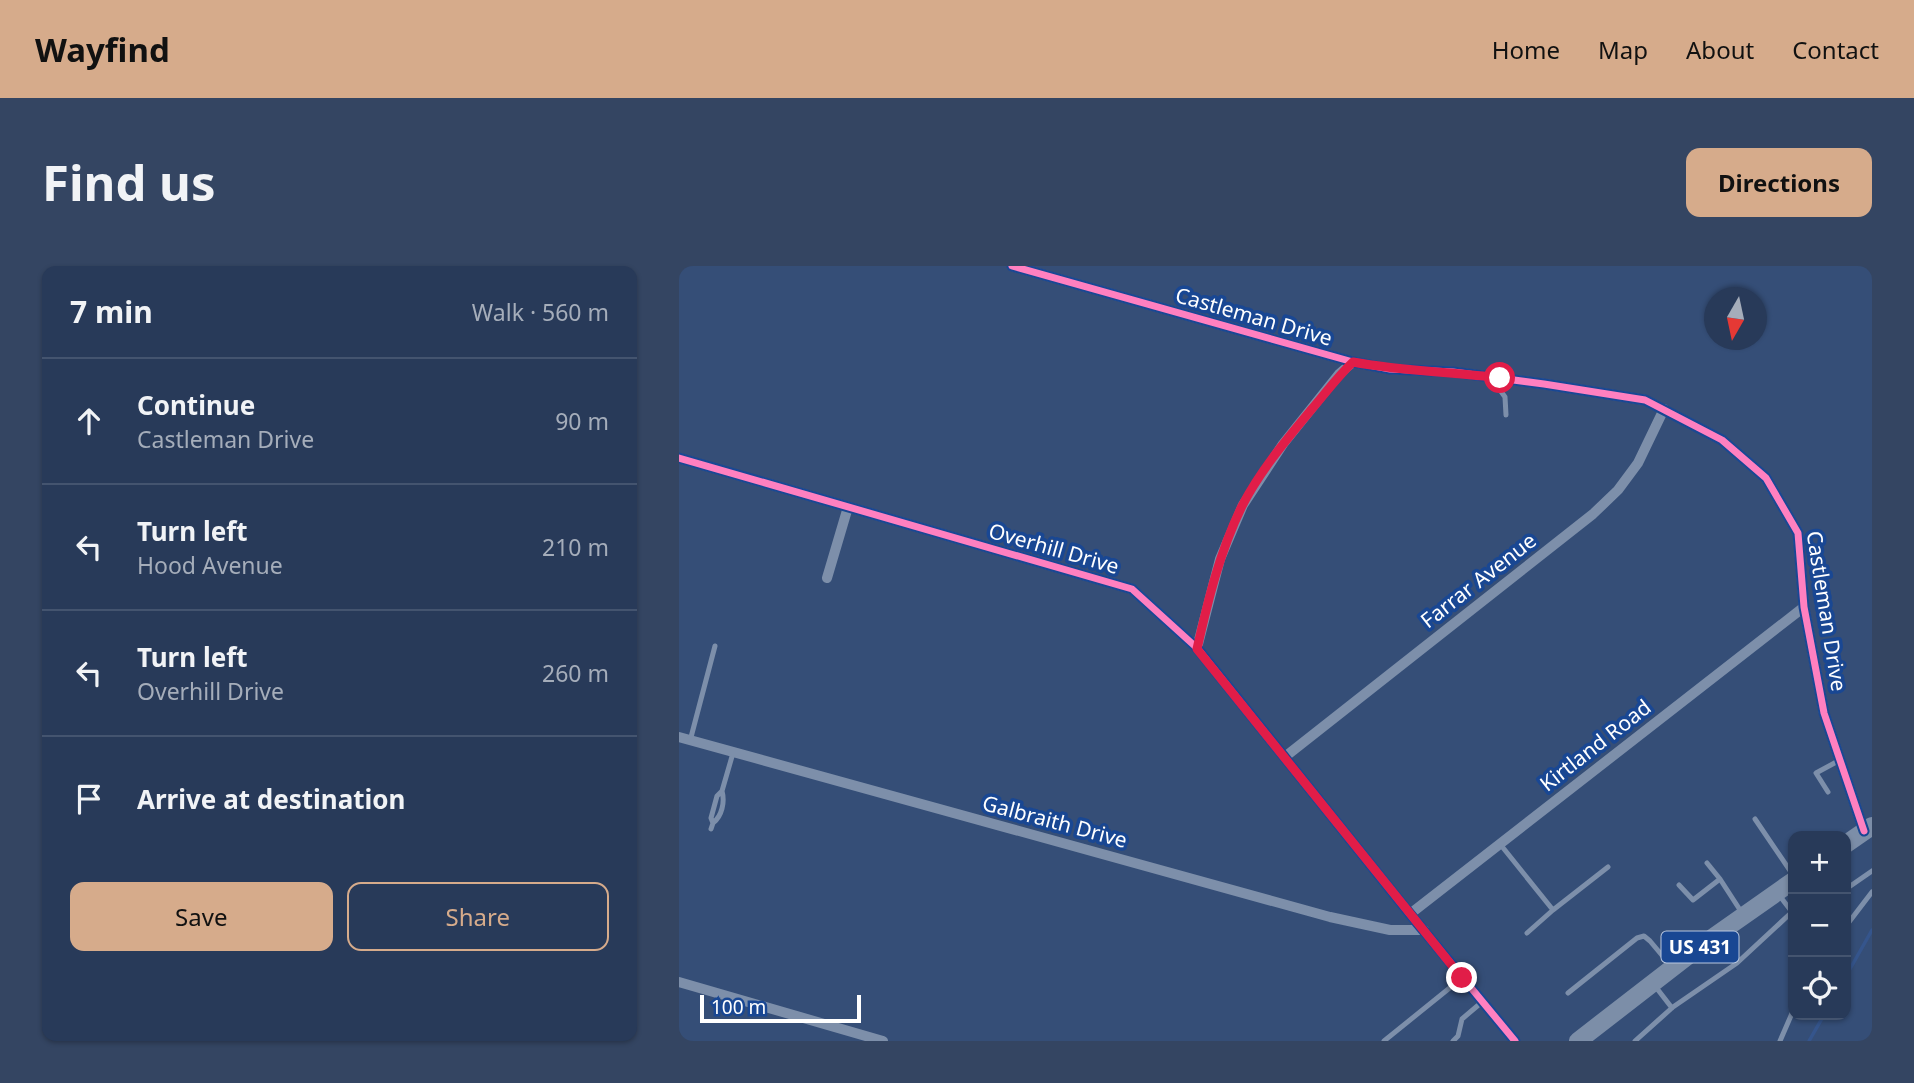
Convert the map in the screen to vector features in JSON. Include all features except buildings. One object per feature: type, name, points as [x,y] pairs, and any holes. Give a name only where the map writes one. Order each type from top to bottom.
[{"type":"main road","points":[[1851,841],[1868,829]]},
{"type":"main road","name":"US 431","points":[[1578,1041],[1788,884]]},
{"type":"street","name":"Castleman Drive","points":[[1012,266],[1353,362],[1390,369],[1453,372],[1500,378],[1644,400],[1722,440],[1766,478],[1798,533],[1804,607],[1824,713],[1868,829]]},
{"type":"street","points":[[1197,649],[1220,559],[1243,505],[1283,444],[1339,374],[1353,362]]},
{"type":"street","name":"Farrar Avenue","points":[[1286,756],[1593,514],[1618,490],[1638,463],[1664,409]]},
{"type":"street","name":"Overhill Drive","points":[[679,458],[1132,589],[1197,649],[1515,1041]]},
{"type":"street","points":[[827,578],[848,507]]},
{"type":"street","name":"Kirtland Road","points":[[1410,914],[1804,607]]},
{"type":"street","name":"Galbraith Drive","points":[[684,739],[1330,917],[1390,930],[1424,930]]},
{"type":"street","points":[[679,982],[883,1041]]},
{"type":"lane","points":[[1500,378],[1506,415]]},
{"type":"lane","points":[[684,739],[715,646]]},
{"type":"lane","points":[[712,826],[719,818],[724,798],[722,791],[733,752]]},
{"type":"lane","points":[[1828,792],[1816,773],[1840,760]]},
{"type":"lane","points":[[1755,819],[1788,868]]},
{"type":"lane","points":[[1500,844],[1553,910]]},
{"type":"lane","points":[[1707,863],[1744,916]]},
{"type":"lane","points":[[1527,933],[1608,867]]},
{"type":"lane","points":[[1851,886],[1872,871]]},
{"type":"lane","points":[[1679,885],[1693,900],[1720,879]]},
{"type":"lane","points":[[1777,892],[1788,906]]},
{"type":"lane","points":[[1851,919],[1872,892]]},
{"type":"lane","points":[[1635,1041],[1672,1008],[1737,962],[1788,916]]},
{"type":"lane","points":[[1568,993],[1637,938],[1644,936],[1673,968]]},
{"type":"lane","points":[[1384,1041],[1462,978]]},
{"type":"lane","points":[[1653,983],[1672,1008]]},
{"type":"lane","points":[[1453,1041],[1458,1036],[1462,1019],[1482,1002]]},
{"type":"lane","points":[[1780,1041],[1789,1020]]},
{"type":"waterway","points":[[1851,967],[1872,930]]},
{"type":"waterway","points":[[1809,1041],[1821,1020]]},
{"type":"cycle path","points":[[1012,266],[1353,362],[1390,369],[1453,372],[1645,400],[1722,440],[1766,478],[1798,533],[1804,607],[1824,713],[1864,831]]},
{"type":"cycle path","points":[[679,458],[1132,589],[1197,648],[1515,1041]]},
{"type":"route","points":[[1462,978],[1286,756],[1197,649],[1220,559],[1243,505],[1283,444],[1339,374],[1353,362],[1390,369],[1453,372],[1500,378]]}]
